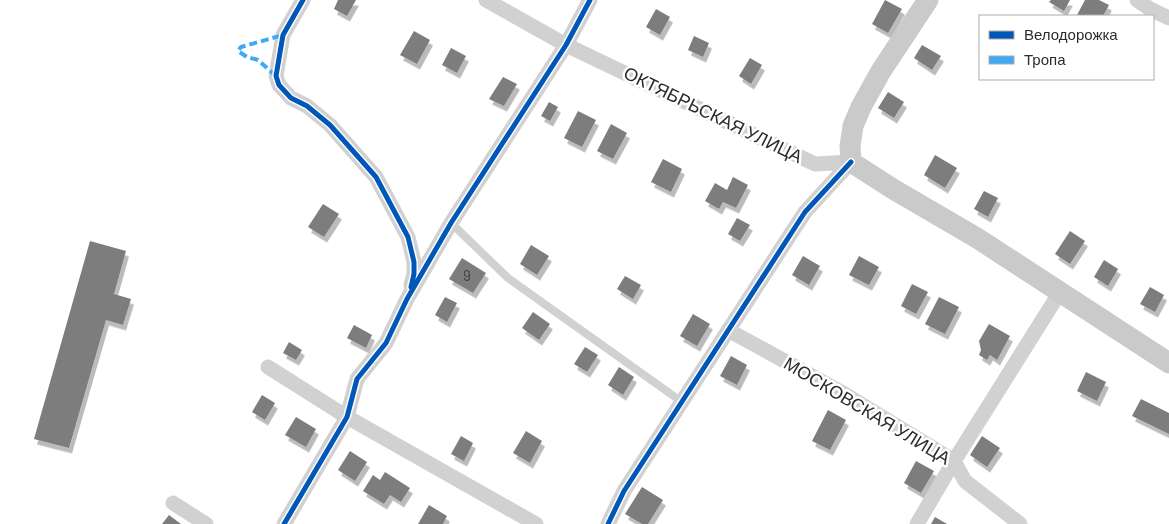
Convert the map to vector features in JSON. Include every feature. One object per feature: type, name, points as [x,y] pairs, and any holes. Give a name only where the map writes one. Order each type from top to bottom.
[{"type":"main road","points":[[928,0],[881,71],[862,107],[853,126],[850,146],[851,162],[977,238],[1169,362]]},
{"type":"street","points":[[303,0],[283,35],[276,76],[279,85],[291,98],[307,106],[330,125],[376,177],[408,237],[414,268],[408,299]]},
{"type":"street","name":"ОКТЯБРЬСКАЯ УЛИЦА","points":[[486,0],[566,44],[815,164],[851,162]]},
{"type":"street","points":[[284,524],[347,417],[357,379],[386,343],[408,299],[451,223],[566,44],[590,0]]},
{"type":"street","points":[[1137,0],[1150,10],[1169,18]]},
{"type":"street","points":[[608,524],[624,491],[805,212],[851,162]]},
{"type":"street","points":[[917,524],[954,461],[1060,292]]},
{"type":"street","name":"МОСКОВСКАЯ УЛИЦА","points":[[728,330],[841,392],[954,461],[965,481],[1020,524]]},
{"type":"street","points":[[268,367],[347,417],[536,524]]},
{"type":"street","points":[[173,503],[206,524]]},
{"type":"lane","points":[[451,223],[508,278],[682,402]]},
{"type":"building","points":[[338,0],[356,0],[347,16],[334,9]]},
{"type":"building","points":[[885,0],[902,9],[888,33],[872,24]]},
{"type":"building","points":[[1051,0],[1070,0],[1064,11],[1049,2]]},
{"type":"building","points":[[1085,0],[1099,0],[1109,5],[1104,15],[1077,15]]},
{"type":"building","points":[[656,9],[670,17],[660,35],[646,27]]},
{"type":"building","points":[[414,31],[430,40],[417,64],[400,55]]},
{"type":"building","points":[[694,36],[709,43],[703,57],[688,50]]},
{"type":"building","points":[[922,45],[941,56],[932,70],[914,58]]},
{"type":"building","points":[[451,48],[466,56],[457,73],[442,65]]},
{"type":"building","points":[[750,58],[762,65],[751,84],[739,76]]},
{"type":"building","points":[[503,77],[517,84],[504,106],[489,99]]},
{"type":"building","points":[[888,92],[904,102],[894,118],[878,108]]},
{"type":"building","points":[[549,102],[558,107],[550,121],[541,116]]},
{"type":"building","points":[[578,111],[596,120],[582,147],[564,138]]},
{"type":"building","points":[[611,124],[627,133],[613,159],[597,151]]},
{"type":"building","points":[[935,155],[957,168],[945,188],[924,175]]},
{"type":"building","points":[[663,159],[682,169],[671,192],[651,182]]},
{"type":"building","points":[[733,177],[748,185],[736,208],[723,202],[719,209],[705,201],[715,183],[727,190]]},
{"type":"building","points":[[984,191],[998,198],[988,217],[974,209]]},
{"type":"building","points":[[323,204],[339,214],[324,237],[308,227]]},
{"type":"building","points":[[737,218],[750,225],[740,241],[728,234]]},
{"type":"building","points":[[1070,231],[1085,241],[1070,264],[1055,254]]},
{"type":"building","points":[[90,241],[126,251],[114,294],[131,299],[123,325],[106,320],[69,448],[34,439]]},
{"type":"building","points":[[531,245],[549,256],[537,275],[520,264]]},
{"type":"building","points":[[803,256],[820,266],[809,285],[792,275]]},
{"type":"building","points":[[859,256],[879,267],[869,285],[849,275]]},
{"type":"building","points":[[462,258],[486,273],[473,293],[449,279]]},
{"type":"building","points":[[1104,260],[1118,269],[1108,286],[1094,277]]},
{"type":"building","points":[[625,276],[641,285],[633,299],[617,289]]},
{"type":"building","points":[[912,284],[928,292],[916,314],[901,306]]},
{"type":"building","points":[[1150,287],[1164,295],[1155,312],[1140,304]]},
{"type":"building","points":[[445,297],[457,303],[447,322],[435,315]]},
{"type":"building","points":[[939,297],[959,307],[945,334],[925,324]]},
{"type":"building","points":[[533,312],[550,324],[539,340],[522,328]]},
{"type":"building","points":[[693,314],[710,324],[697,346],[680,336]]},
{"type":"building","points":[[989,324],[1010,336],[997,360],[990,355],[987,360],[979,355],[981,350],[979,341]]},
{"type":"building","points":[[354,325],[372,335],[366,348],[347,338]]},
{"type":"building","points":[[289,342],[302,350],[296,360],[283,353]]},
{"type":"building","points":[[585,347],[598,355],[587,372],[574,364]]},
{"type":"building","points":[[731,356],[747,365],[737,385],[720,376]]},
{"type":"building","points":[[619,367],[634,377],[623,395],[608,385]]},
{"type":"building","points":[[1086,372],[1106,382],[1097,401],[1077,391]]},
{"type":"building","points":[[262,395],[275,403],[265,420],[252,412]]},
{"type":"building","points":[[1141,399],[1169,413],[1169,434],[1132,416]]},
{"type":"building","points":[[828,410],[846,420],[830,450],[812,441]]},
{"type":"building","points":[[296,417],[316,429],[306,447],[285,435]]},
{"type":"building","points":[[526,431],[542,441],[530,463],[513,453]]},
{"type":"building","points":[[461,436],[473,443],[464,461],[451,454]]},
{"type":"building","points":[[982,436],[1000,448],[987,467],[970,455]]},
{"type":"building","points":[[350,451],[367,462],[355,481],[338,470]]},
{"type":"building","points":[[916,461],[934,471],[921,493],[904,483]]},
{"type":"building","points":[[385,472],[410,488],[401,502],[390,495],[384,504],[363,491],[373,475],[380,480]]},
{"type":"building","points":[[642,487],[663,500],[648,524],[642,524],[625,514]]},
{"type":"building","points":[[429,505],[447,516],[443,524],[418,524]]},
{"type":"building","points":[[169,515],[181,524],[162,524]]},
{"type":"building","points":[[935,517],[947,524],[931,524]]},
{"type":"marked path","points":[[276,76],[258,60],[247,57],[238,51],[241,47],[283,35]]},
{"type":"cycle path","points":[[303,0],[283,35],[276,76],[279,85],[291,98],[307,106],[330,125],[376,177],[408,237],[414,262],[411,287]]},
{"type":"cycle path","points":[[284,524],[347,417],[357,379],[386,343],[407,299],[451,223],[566,45],[590,0]]},
{"type":"cycle path","points":[[608,524],[624,491],[805,212],[851,162]]}]
